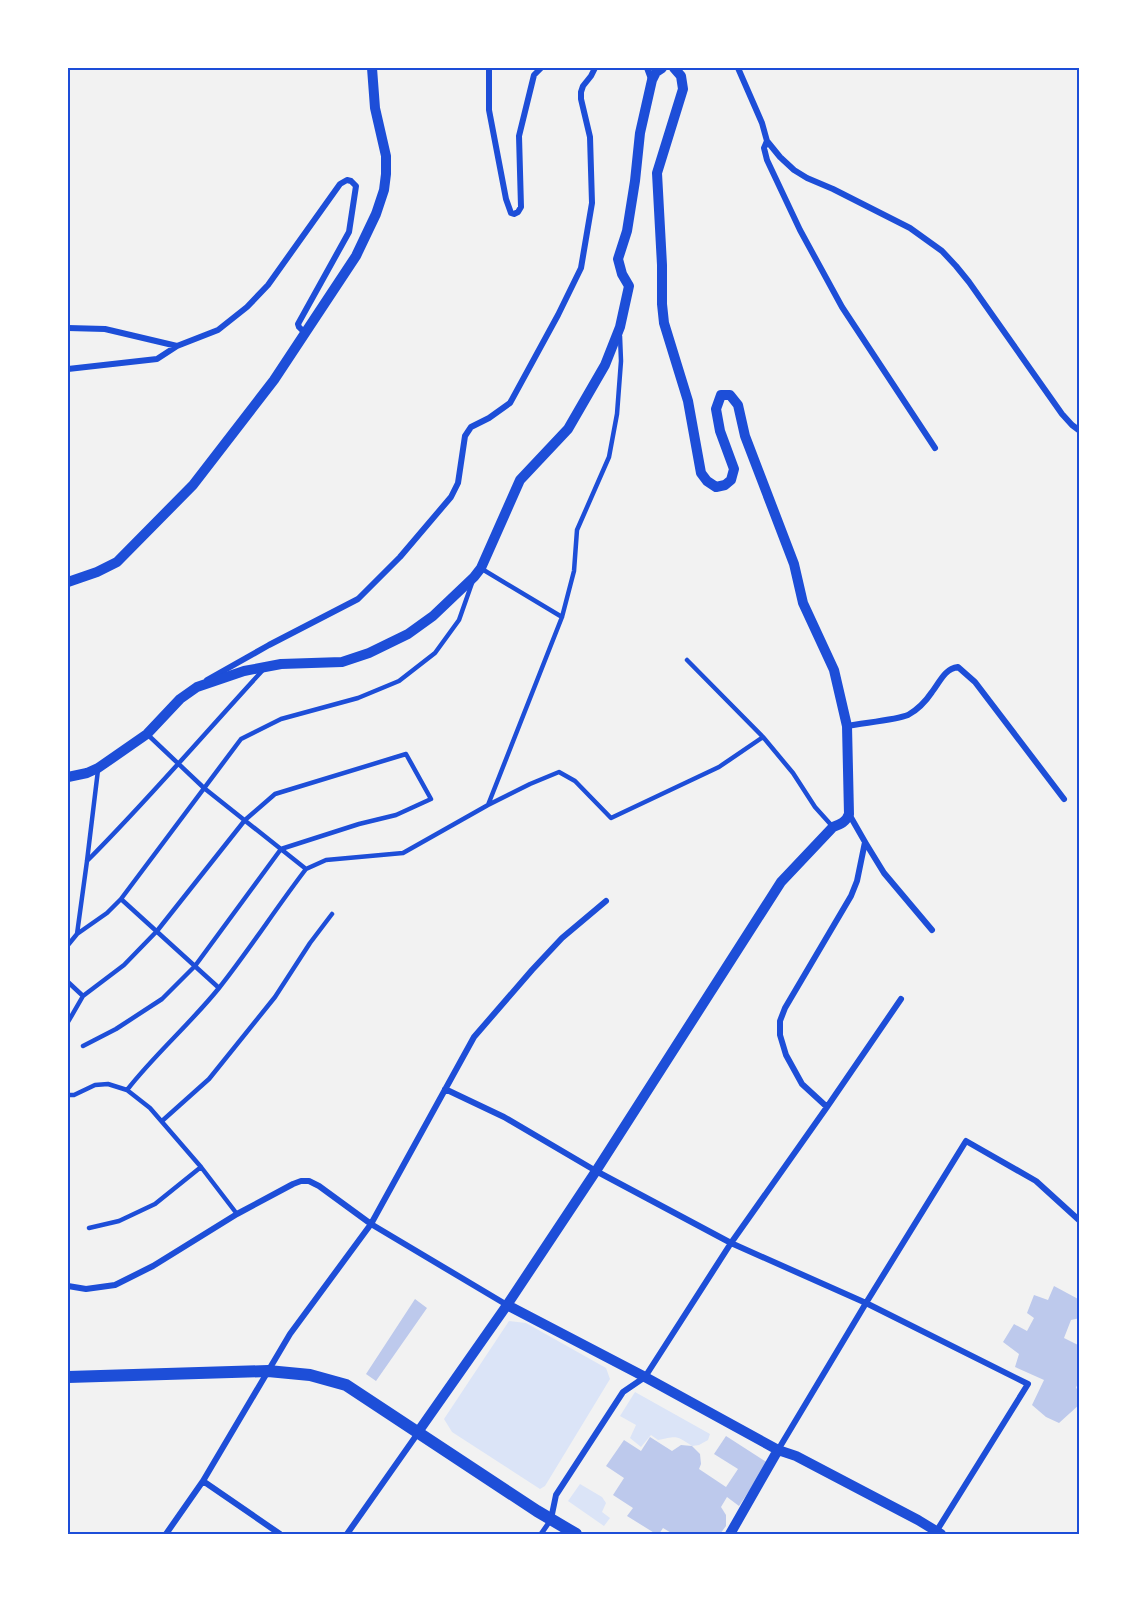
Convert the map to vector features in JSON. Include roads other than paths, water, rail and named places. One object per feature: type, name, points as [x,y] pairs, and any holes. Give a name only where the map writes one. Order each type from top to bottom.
[{"type":"main road","points":[[68,1377],[268,1371],[310,1376],[346,1385],[576,1534]]},
{"type":"street","points":[[68,582],[98,572],[117,562],[193,485],[274,380],[356,256],[376,214],[384,190],[386,174],[386,156],[375,108],[372,68]]},
{"type":"street","points":[[489,68],[489,110],[506,199],[511,213],[514,214],[521,207],[519,136],[534,75],[541,68]]},
{"type":"street","points":[[68,777],[98,768],[147,734],[180,699],[216,674],[358,599],[400,557],[451,497],[458,483],[465,436],[471,427],[510,403],[558,315],[580,268],[592,203],[590,137],[581,92],[595,68]]},
{"type":"street","points":[[647,68],[652,80]]},
{"type":"street","points":[[197,687],[244,671],[281,664],[342,662],[369,653],[408,634],[434,616],[477,573],[520,480],[568,429],[605,365],[620,327],[628,286],[618,259],[627,231],[640,133],[652,80],[656,72],[662,68]]},
{"type":"street","points":[[347,1534],[507,1305],[596,1171],[781,882],[833,827],[848,819],[847,726],[834,670],[803,603],[794,564],[745,436],[738,405],[730,395],[721,395],[716,409],[720,430],[734,470],[731,480],[725,485],[716,487],[701,473],[688,401],[664,323],[657,173],[683,89],[681,76],[675,68]]},
{"type":"street","points":[[738,68],[762,123],[767,160],[800,230],[842,308],[935,448]]},
{"type":"street","points":[[766,141],[794,170],[910,228],[942,251],[969,282],[1062,414],[1080,431]]},
{"type":"street","points":[[68,369],[157,359],[177,346],[218,330],[247,307],[268,285],[340,184],[347,180],[351,181],[356,186],[356,190],[349,232],[298,324],[305,333]]},
{"type":"street","points":[[68,328],[105,329],[177,346]]},
{"type":"street","points":[[847,726],[905,716],[928,698],[944,674],[951,668],[958,667],[975,682],[1064,798]]},
{"type":"street","points":[[849,814],[884,873],[932,930]]},
{"type":"street","points":[[827,1107],[802,1084],[786,1055],[780,1035],[780,1022],[785,1008],[851,896],[857,881],[865,842]]},
{"type":"street","points":[[166,1534],[203,1481],[290,1334],[371,1224],[474,1037],[562,938],[606,901]]},
{"type":"street","points":[[542,1534],[551,1519],[556,1495],[623,1392],[645,1377],[730,1243],[901,999]]},
{"type":"street","points":[[68,1286],[86,1289],[115,1285],[153,1266],[237,1214],[293,1184],[309,1181],[371,1224],[507,1305],[778,1450],[796,1456],[937,1533],[1028,1384],[866,1303],[730,1243],[596,1171],[504,1117],[445,1089]]},
{"type":"street","points":[[730,1534],[866,1303],[966,1140],[1036,1181],[1080,1221]]},
{"type":"street","points":[[203,1481],[280,1534]]},
{"type":"lane","points":[[488,805],[562,617],[574,571],[577,530],[609,457],[618,414],[620,327]]},
{"type":"lane","points":[[68,945],[77,934],[107,914],[121,899],[241,739],[281,719],[358,698],[399,681],[435,653],[459,620],[477,573],[562,617]]},
{"type":"lane","points":[[687,660],[763,737],[793,773],[815,807],[833,827]]},
{"type":"lane","points":[[87,861],[131,817],[265,667]]},
{"type":"lane","points":[[147,734],[204,788],[306,869]]},
{"type":"lane","points":[[127,1090],[219,988],[306,869],[326,860],[403,853],[530,783],[559,772],[575,781],[612,818],[719,767],[763,737]]},
{"type":"lane","points":[[68,1022],[83,996],[124,965],[157,931],[245,820],[275,794],[406,754],[431,799],[396,815],[280,849],[195,966],[162,999],[116,1029],[83,1046]]},
{"type":"lane","points":[[77,934],[98,768]]},
{"type":"lane","points":[[121,899],[219,988]]},
{"type":"lane","points":[[162,1121],[209,1079],[276,997],[310,943],[332,914]]},
{"type":"lane","points":[[68,982],[83,996]]},
{"type":"lane","points":[[68,1095],[74,1095],[95,1085],[108,1084],[127,1090],[162,1121],[237,1214]]},
{"type":"lane","points":[[89,1228],[119,1221],[155,1204],[201,1167]]}]
